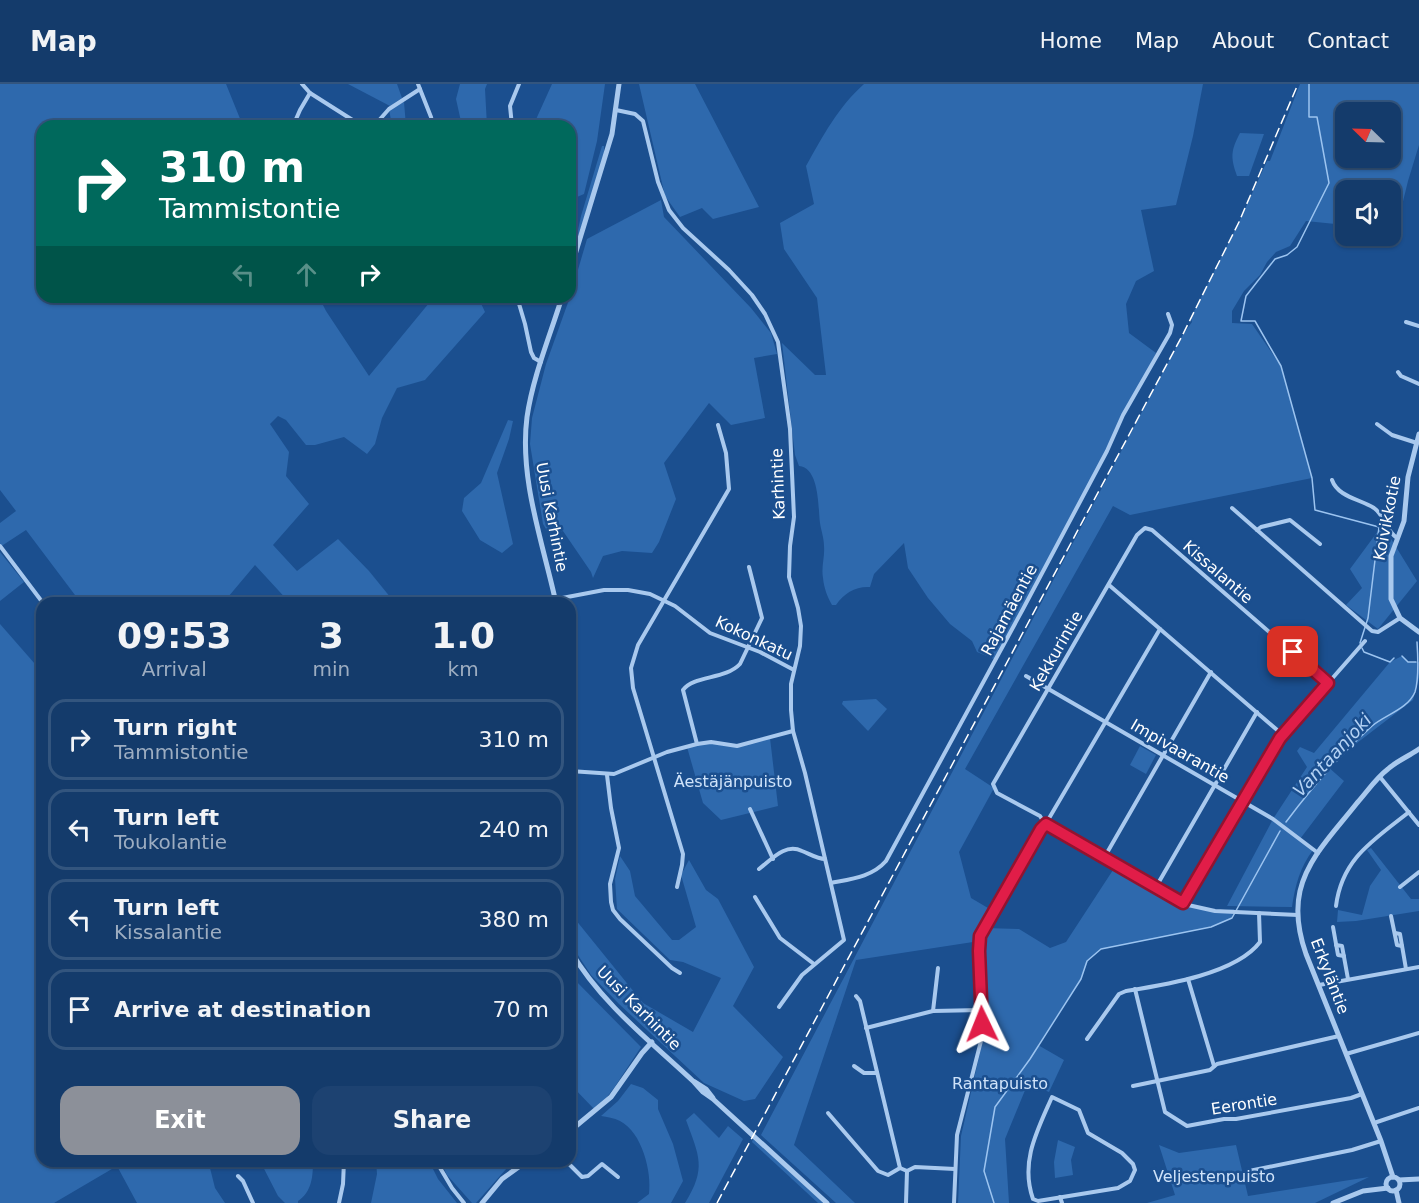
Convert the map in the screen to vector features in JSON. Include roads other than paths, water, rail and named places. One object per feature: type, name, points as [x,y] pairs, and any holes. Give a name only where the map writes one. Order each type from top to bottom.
[{"type":"street","points":[[302,84],[310,93],[353,120]]},
{"type":"street","points":[[511,120],[510,105],[519,84]]},
{"type":"street","points":[[576,251],[609,144],[619,84]]},
{"type":"street","points":[[379,120],[389,109],[419,87],[432,120]]},
{"type":"street","points":[[296,120],[310,93]]},
{"type":"street","name":"Karhintie","points":[[616,110],[635,114],[642,121],[658,182],[669,210],[683,228],[729,270],[752,295],[765,314],[778,342],[790,429],[794,517],[789,577],[801,626],[800,646],[790,697],[793,731],[844,940],[814,964]]},
{"type":"street","points":[[519,303],[531,352],[534,358],[542,363]]},
{"type":"street","name":"Uusi Karhintie","points":[[555,597],[526,463],[527,417],[560,303]]},
{"type":"street","name":"Rajamäentie","points":[[831,883],[867,875],[879,869],[886,861],[1045,568],[1123,416],[1170,333],[1172,325],[1168,314]]},
{"type":"street","points":[[1406,322],[1419,326]]},
{"type":"street","points":[[1398,372],[1401,376],[1419,384]]},
{"type":"street","points":[[1377,424],[1392,435],[1418,443]]},
{"type":"street","points":[[677,887],[683,854],[633,688],[631,668],[634,652],[729,489],[726,453],[718,425]]},
{"type":"street","name":"Koivikkotie","points":[[1400,618],[1391,599],[1391,556],[1404,521],[1408,477],[1419,434]]},
{"type":"street","points":[[1332,480],[1334,486],[1340,491],[1374,508],[1386,520],[1392,535],[1397,537]]},
{"type":"street","points":[[1232,508],[1372,631],[1378,632],[1400,618],[1419,632]]},
{"type":"street","points":[[1257,530],[1261,526],[1290,520],[1320,544]]},
{"type":"street","name":"Kekkurintie","points":[[1046,824],[1040,816],[997,793],[994,788],[995,780],[1137,535],[1145,528]]},
{"type":"street","name":"Kissalantie","points":[[1145,528],[1152,530],[1328,683]]},
{"type":"street","points":[[0,546],[38,597]]},
{"type":"street","points":[[697,744],[683,690],[690,684],[734,670],[749,647],[762,618],[749,567]]},
{"type":"street","points":[[1109,584],[1283,735]]},
{"type":"street","name":"Kokonkatu","points":[[573,597],[604,590],[628,590],[650,594],[675,606],[710,633],[749,647],[794,670]]},
{"type":"street","points":[[954,1203],[957,1135],[982,1044],[980,936],[1160,628]]},
{"type":"street","points":[[1183,903],[1283,735],[1365,641]]},
{"type":"street","points":[[1104,858],[1211,672]]},
{"type":"street","name":"Impivaarantie","points":[[1026,676],[1273,819],[1318,853]]},
{"type":"street","points":[[1156,887],[1257,712]]},
{"type":"street","points":[[576,772],[608,775],[625,771],[697,744],[711,742],[737,746],[793,731]]},
{"type":"street","name":"Erkyläntie","points":[[1399,1203],[1397,1183],[1301,939],[1298,915],[1299,897],[1304,878],[1318,853],[1380,777],[1396,763],[1419,749]]},
{"type":"street","points":[[608,775],[610,808],[619,848],[610,884],[613,910],[663,960],[680,973]]},
{"type":"street","points":[[1380,777],[1419,825]]},
{"type":"street","points":[[750,809],[773,859]]},
{"type":"street","points":[[1336,906],[1341,881],[1354,859],[1370,842],[1409,812]]},
{"type":"street","points":[[1046,824],[1183,903],[1203,909],[1298,915]]},
{"type":"street","points":[[759,869],[782,851],[790,848],[825,859]]},
{"type":"street","points":[[1400,887],[1419,872]]},
{"type":"street","points":[[1413,876],[1419,878]]},
{"type":"street","points":[[755,897],[780,938],[814,964],[802,975],[779,1007]]},
{"type":"street","points":[[1087,1039],[1119,994],[1188,979],[1227,967],[1257,946],[1261,935],[1259,913]]},
{"type":"street","points":[[1391,916],[1397,945],[1402,946],[1406,969]]},
{"type":"street","points":[[1333,927],[1338,955],[1344,956],[1348,980]]},
{"type":"street","name":"Uusi Karhintie","points":[[576,959],[606,999],[827,1203]]},
{"type":"street","points":[[1319,985],[1419,967]]},
{"type":"street","points":[[933,1011],[938,968]]},
{"type":"street","points":[[1188,979],[1214,1066]]},
{"type":"street","name":"Eerontie","points":[[1135,989],[1165,1112],[1187,1126],[1351,1098],[1362,1094]]},
{"type":"street","points":[[856,996],[860,1001],[900,1168]]},
{"type":"street","points":[[866,1028],[933,1011],[981,1010]]},
{"type":"street","points":[[1346,1054],[1419,1033]]},
{"type":"street","points":[[1132,1086],[1210,1070],[1217,1064],[1339,1036]]},
{"type":"street","points":[[576,1124],[614,1093],[652,1042]]},
{"type":"street","points":[[854,1066],[864,1073],[877,1073]]},
{"type":"street","points":[[1052,1097],[1078,1110],[1088,1133],[1122,1153],[1136,1170],[1130,1181],[1118,1188],[1060,1197],[1038,1201],[1033,1199],[1030,1185],[1032,1141],[1052,1097]]},
{"type":"street","points":[[1374,1123],[1419,1107]]},
{"type":"street","points":[[828,1113],[878,1172],[888,1175],[900,1168]]},
{"type":"street","points":[[1249,1171],[1353,1150],[1381,1141]]},
{"type":"street","points":[[572,1167],[582,1177],[588,1176],[602,1164],[618,1177]]},
{"type":"street","points":[[339,1203],[344,1167]]},
{"type":"street","points":[[440,1167],[464,1203]]},
{"type":"street","points":[[482,1203],[502,1179],[519,1167]]},
{"type":"street","points":[[900,1168],[907,1171],[915,1167],[955,1169]]},
{"type":"street","points":[[906,1203],[907,1171]]},
{"type":"street","points":[[238,1176],[243,1181],[253,1203]]},
{"type":"street","points":[[1333,1203],[1375,1188],[1419,1179]]},
{"type":"street","points":[[1387,1185],[1391,1190],[1397,1183]]},
{"type":"street","points":[[1060,1197],[1062,1203]]},
{"type":"waterway","points":[[1309,84],[1309,117],[1317,117],[1329,183],[1297,247],[1287,255],[1275,259],[1246,296],[1241,321],[1255,321],[1281,366],[1312,478],[1315,510],[1379,527],[1368,618],[1360,643]]},
{"type":"waterway","name":"Vantaanjoki","points":[[1286,822],[1327,772],[1372,726],[1412,698],[1417,681],[1417,642]]},
{"type":"waterway","points":[[1362,648],[1364,652],[1390,662],[1394,658]]},
{"type":"waterway","points":[[1402,656],[1408,662],[1416,662]]},
{"type":"waterway","name":"Vantaanjoki","points":[[994,1203],[984,1171],[995,1107],[1030,1059],[1081,979],[1087,961],[1101,949],[1211,927],[1232,918],[1280,831]]},
{"type":"railway","points":[[717,1203],[1182,336],[1239,222],[1298,84]]},
{"type":"park label","name":"Äestäjänpuisto","points":[[733,781]]},
{"type":"park label","name":"Rantapuisto","points":[[1000,1083]]},
{"type":"park label","name":"Veljestenpuisto","points":[[1214,1176]]}]
